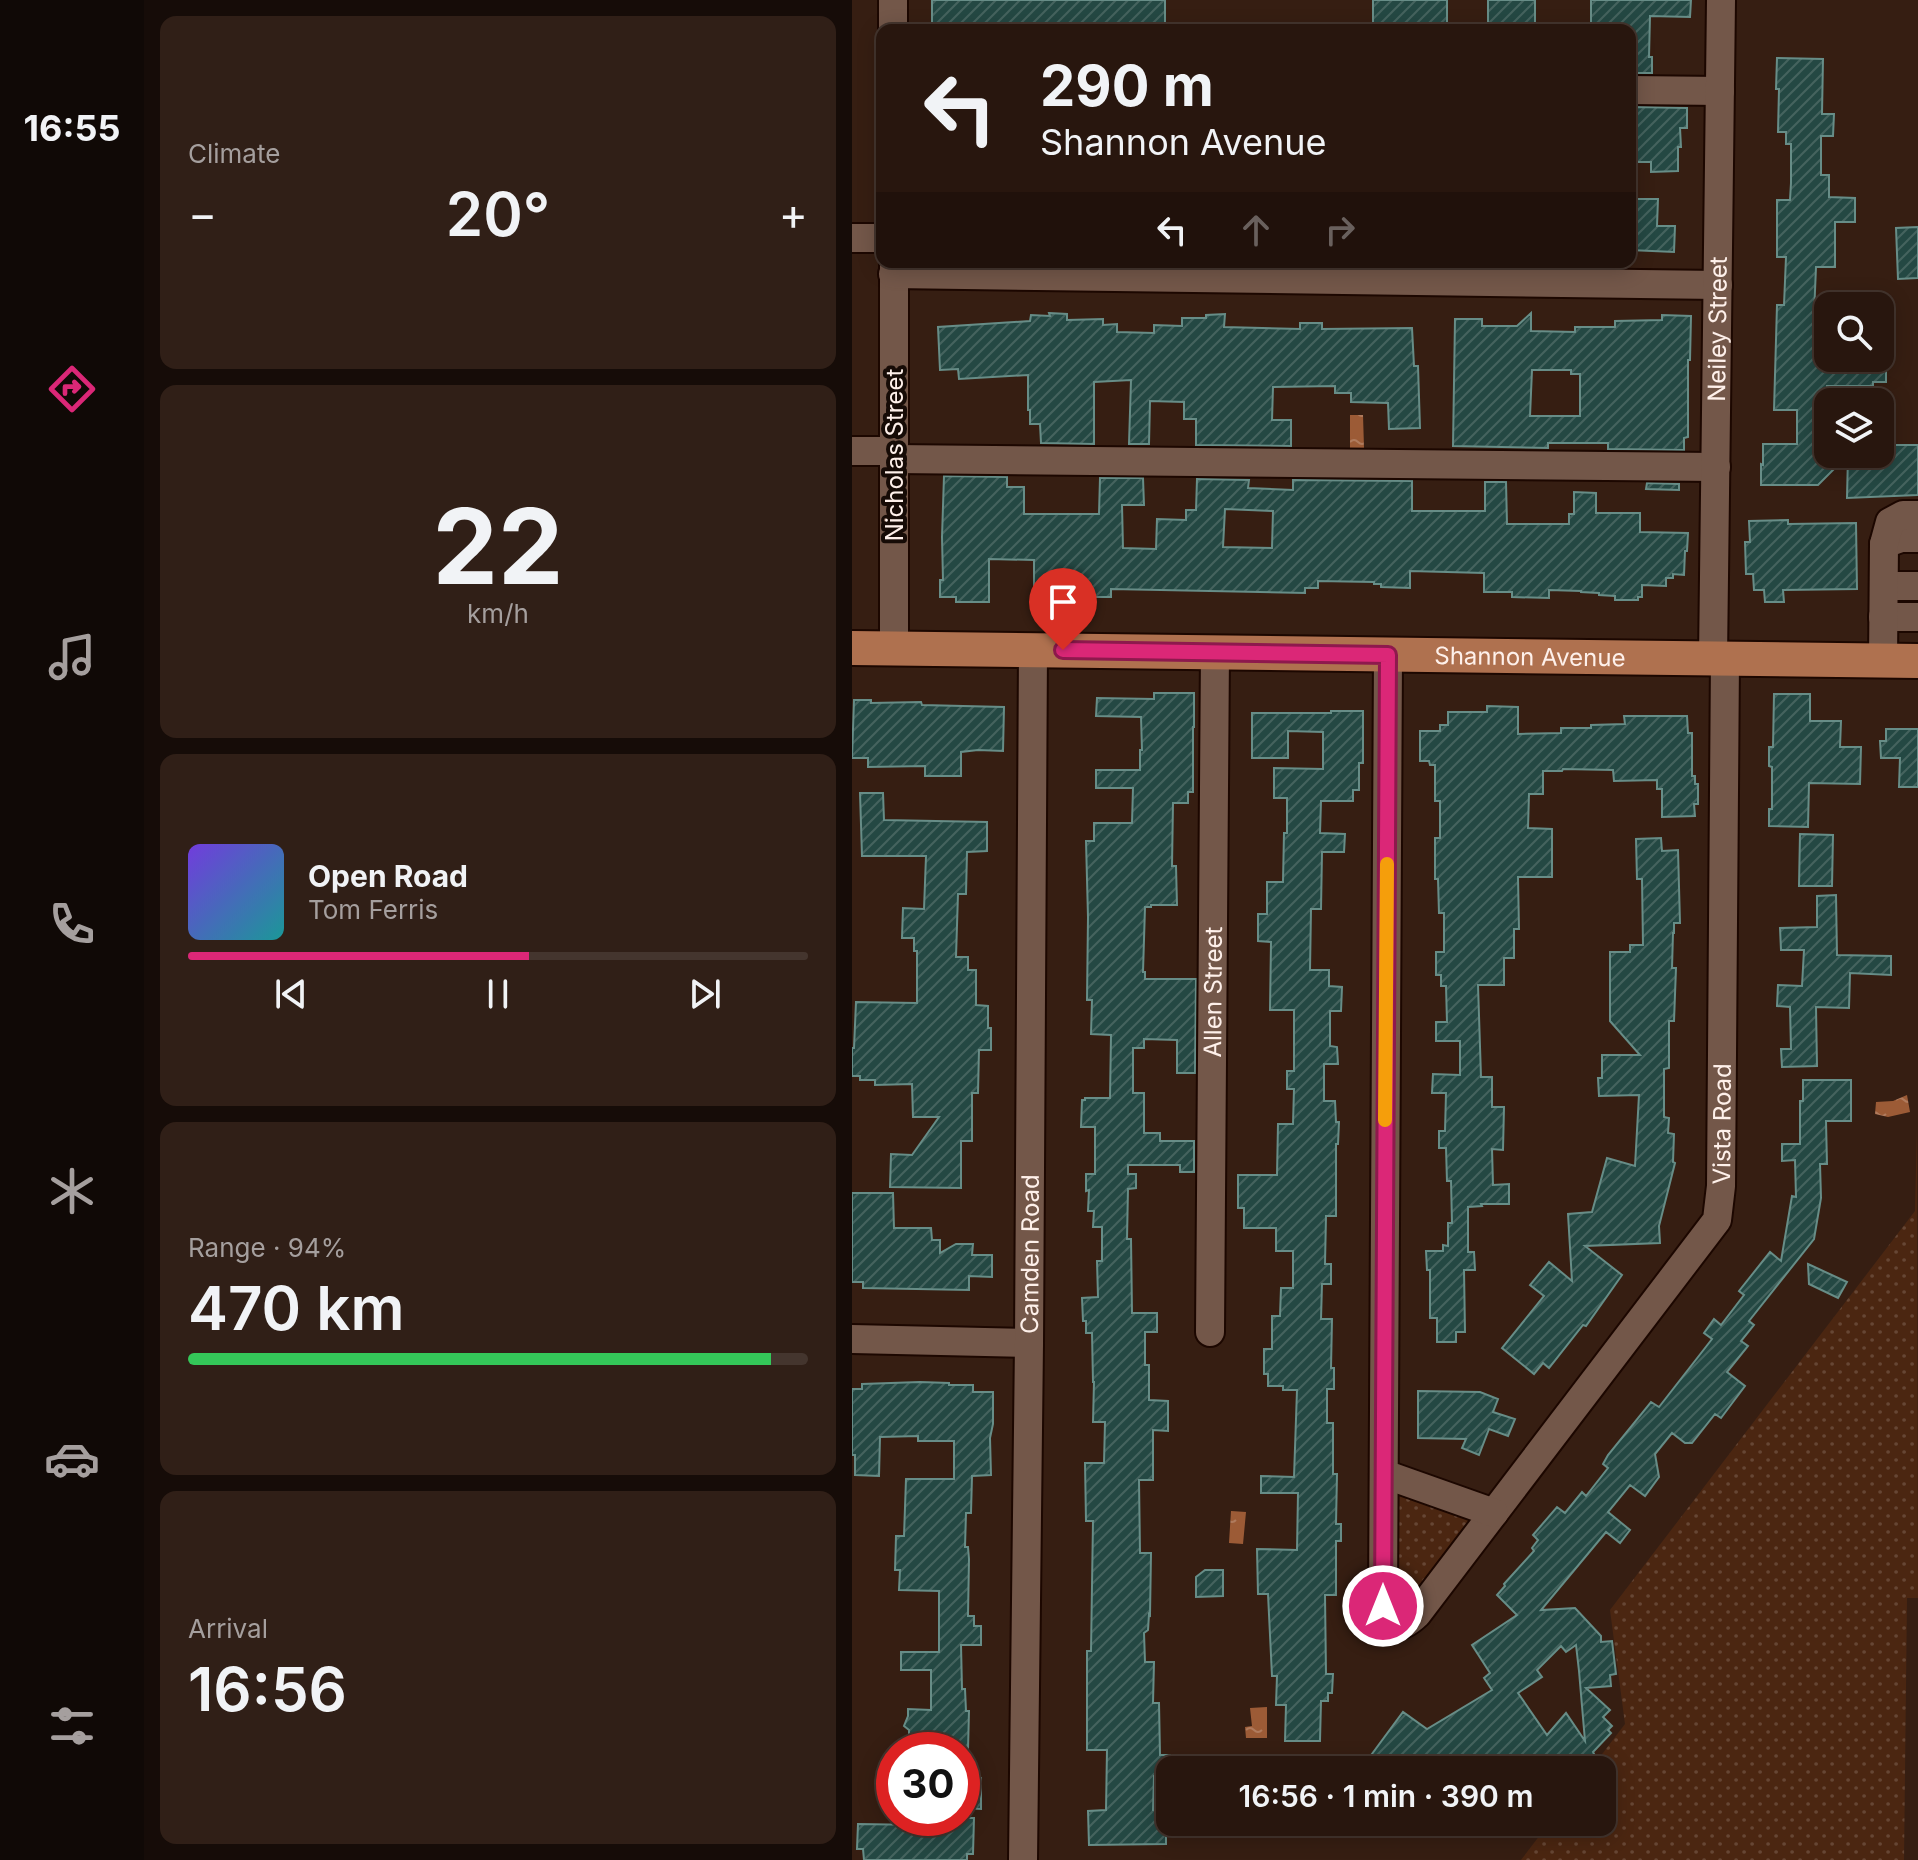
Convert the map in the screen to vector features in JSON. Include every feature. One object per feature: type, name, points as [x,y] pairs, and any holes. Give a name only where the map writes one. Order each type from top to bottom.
[{"type":"main road","name":"Shannon Avenue","points":[[852,648],[1918,661]]},
{"type":"street","points":[[893,0],[893,24]]},
{"type":"street","name":"Neiley Street","points":[[1719,659],[1716,467],[1721,0]]},
{"type":"street","points":[[1636,90],[1720,91]]},
{"type":"street","points":[[852,238],[876,238]]},
{"type":"street","points":[[894,268],[1718,285]]},
{"type":"street","name":"Nicholas Street","points":[[894,268],[894,648]]},
{"type":"street","points":[[852,451],[894,455],[1716,467]]},
{"type":"street","points":[[1883,661],[1884,544],[1890,522],[1903,515],[1918,515]]},
{"type":"street","points":[[1884,544],[1901,538],[1918,538]]},
{"type":"street","points":[[1884,601],[1918,586]]},
{"type":"street","points":[[1884,601],[1918,602]]},
{"type":"street","points":[[1884,601],[1918,617]]},
{"type":"street","name":"Camden Road","points":[[1023,1860],[1033,649]]},
{"type":"street","name":"Allen Street","points":[[1210,1332],[1215,651]]},
{"type":"street","points":[[1388,655],[1384,1474],[1494,1513]]},
{"type":"street","name":"Vista Road","points":[[1384,1474],[1383,1606],[1388,1622],[1394,1626],[1406,1623],[1417,1614],[1717,1220],[1721,1186],[1719,659]]},
{"type":"street","points":[[852,1339],[1029,1343]]},
{"type":"shaded area","points":[[1917,1129],[1918,1598],[1907,1598],[1904,1860],[1521,1860],[1539,1836],[1616,1836],[1616,1756],[1601,1756],[1625,1724],[1610,1610],[1915,1211]]},
{"type":"shaded area","points":[[1408,1494],[1415,1501],[1456,1515],[1461,1512],[1471,1517],[1413,1598],[1408,1599],[1396,1593],[1397,1495]]},
{"type":"water","points":[[1350,415],[1363,415],[1364,448],[1350,448]]},
{"type":"water","points":[[1907,1095],[1910,1112],[1888,1117],[1875,1114],[1876,1102],[1893,1101]]},
{"type":"water","points":[[1231,1511],[1246,1512],[1243,1544],[1229,1543]]},
{"type":"water","points":[[1267,1707],[1267,1738],[1246,1738],[1245,1727],[1252,1726],[1250,1708]]},
{"type":"building","points":[[932,0],[1165,0],[1165,24],[932,24]]},
{"type":"building","points":[[1373,0],[1447,0],[1447,23],[1373,23]]},
{"type":"building","points":[[1488,0],[1535,0],[1535,24],[1488,24]]},
{"type":"building","points":[[1591,0],[1691,0],[1690,17],[1650,16],[1649,57],[1652,57],[1652,73],[1636,73],[1636,24],[1591,24]]},
{"type":"building","points":[[1777,58],[1823,59],[1822,114],[1834,114],[1833,136],[1821,136],[1821,175],[1829,175],[1829,197],[1855,198],[1855,222],[1835,222],[1835,267],[1816,267],[1814,372],[1886,372],[1886,382],[1873,382],[1873,386],[1814,388],[1814,468],[1835,468],[1818,485],[1761,485],[1763,444],[1797,444],[1797,410],[1774,410],[1777,305],[1784,305],[1786,257],[1777,257],[1777,200],[1790,200],[1791,183],[1791,144],[1786,144],[1786,132],[1778,132],[1779,89],[1776,89]]},
{"type":"building","points":[[1637,107],[1687,108],[1687,128],[1680,128],[1678,171],[1651,172],[1651,162],[1636,162]]},
{"type":"building","points":[[1636,199],[1658,199],[1657,226],[1675,226],[1674,252],[1636,250]]},
{"type":"building","points":[[1918,227],[1918,278],[1898,279],[1896,228]]},
{"type":"building","points":[[1049,313],[1067,314],[1067,320],[1103,319],[1103,325],[1117,324],[1117,332],[1154,333],[1154,325],[1182,326],[1182,318],[1225,314],[1224,327],[1300,329],[1300,323],[1322,323],[1322,329],[1412,328],[1414,366],[1418,366],[1420,428],[1389,429],[1388,403],[1351,402],[1351,393],[1335,393],[1335,386],[1273,387],[1272,420],[1291,420],[1291,446],[1196,445],[1196,419],[1184,419],[1184,402],[1150,401],[1149,444],[1129,444],[1131,380],[1094,382],[1094,444],[1041,443],[1040,424],[1030,424],[1028,375],[959,379],[958,369],[940,370],[938,327],[1030,321],[1031,315],[1050,316]]},
{"type":"building","points":[[1531,313],[1531,331],[1575,332],[1575,327],[1615,327],[1615,321],[1662,320],[1662,315],[1691,316],[1688,437],[1684,438],[1684,450],[1608,449],[1608,443],[1548,443],[1548,448],[1453,446],[1455,319],[1482,319],[1482,326],[1517,326]],"holes":[[[1532,370],[1571,370],[1571,374],[1580,374],[1580,416],[1530,416]]]},
{"type":"building","points":[[1894,445],[1918,445],[1918,495],[1847,498],[1848,468],[1894,468]]},
{"type":"building","points":[[944,476],[1007,477],[1007,487],[1024,487],[1024,514],[1099,514],[1100,478],[1143,478],[1144,505],[1122,505],[1123,548],[1156,549],[1157,519],[1186,520],[1186,510],[1196,510],[1197,479],[1249,480],[1248,488],[1293,490],[1293,480],[1412,481],[1412,511],[1485,511],[1485,482],[1506,482],[1507,524],[1569,524],[1569,514],[1574,514],[1574,492],[1596,493],[1596,513],[1640,513],[1640,532],[1688,533],[1684,575],[1673,574],[1673,578],[1666,578],[1666,586],[1642,585],[1642,597],[1638,600],[1615,600],[1615,596],[1599,593],[1549,590],[1549,598],[1512,597],[1512,592],[1484,592],[1484,573],[1410,571],[1410,588],[1381,587],[1381,584],[1374,582],[1318,581],[1318,588],[1305,588],[1305,593],[1111,589],[1111,597],[1082,597],[1082,591],[1034,591],[1034,560],[989,559],[989,602],[956,602],[956,597],[940,597],[940,580],[943,580]],"holes":[[[1225,509],[1273,511],[1272,548],[1223,547]]]},
{"type":"building","points":[[1647,483],[1679,484],[1679,490],[1646,489]]},
{"type":"building","points":[[1788,520],[1788,524],[1856,523],[1857,589],[1783,590],[1784,602],[1765,602],[1764,590],[1754,590],[1753,574],[1746,574],[1745,542],[1750,542],[1749,521]]},
{"type":"building","points":[[1154,693],[1194,693],[1193,792],[1188,792],[1188,803],[1173,803],[1172,866],[1176,866],[1177,905],[1145,907],[1143,972],[1145,979],[1196,979],[1195,1073],[1177,1073],[1177,1040],[1144,1039],[1144,1048],[1133,1048],[1133,1093],[1144,1093],[1144,1133],[1160,1133],[1160,1141],[1194,1141],[1194,1172],[1180,1172],[1180,1165],[1128,1165],[1128,1174],[1136,1174],[1136,1188],[1128,1189],[1127,1239],[1131,1239],[1132,1313],[1157,1313],[1157,1332],[1145,1332],[1149,1400],[1168,1401],[1168,1431],[1153,1430],[1153,1480],[1139,1480],[1140,1553],[1151,1553],[1150,1615],[1148,1630],[1144,1633],[1145,1662],[1154,1662],[1153,1703],[1159,1703],[1160,1755],[1170,1755],[1156,1756],[1154,1776],[1156,1836],[1166,1836],[1166,1844],[1089,1845],[1088,1811],[1106,1810],[1107,1750],[1087,1750],[1087,1651],[1091,1651],[1093,1521],[1086,1521],[1085,1463],[1104,1463],[1105,1422],[1093,1422],[1092,1333],[1086,1333],[1082,1298],[1098,1297],[1097,1261],[1102,1261],[1102,1227],[1093,1227],[1094,1211],[1088,1211],[1089,1190],[1086,1191],[1086,1174],[1095,1174],[1095,1127],[1081,1127],[1082,1100],[1110,1098],[1111,1035],[1091,1034],[1092,1000],[1087,1000],[1086,841],[1094,841],[1094,823],[1132,823],[1133,788],[1096,788],[1096,770],[1140,770],[1142,750],[1141,717],[1096,716],[1097,698],[1154,699]]},
{"type":"building","points":[[1774,694],[1810,694],[1810,721],[1841,721],[1840,747],[1861,747],[1860,784],[1809,783],[1808,827],[1769,826],[1772,767],[1769,766],[1769,747],[1773,747]]},
{"type":"building","points":[[854,700],[1004,707],[1003,751],[961,752],[961,776],[925,776],[925,766],[868,767],[868,758],[852,758]]},
{"type":"building","points":[[1487,706],[1518,707],[1518,734],[1561,733],[1561,728],[1625,724],[1624,716],[1687,716],[1688,733],[1692,733],[1692,776],[1698,784],[1698,804],[1694,804],[1695,816],[1662,817],[1662,789],[1657,789],[1657,780],[1614,781],[1613,770],[1543,771],[1543,794],[1529,794],[1528,828],[1552,829],[1552,877],[1518,877],[1519,929],[1514,929],[1514,958],[1504,958],[1504,985],[1478,985],[1481,1077],[1492,1077],[1492,1107],[1504,1107],[1503,1150],[1492,1149],[1493,1185],[1509,1184],[1509,1204],[1468,1207],[1468,1252],[1474,1252],[1475,1270],[1464,1270],[1465,1332],[1456,1332],[1456,1342],[1437,1342],[1437,1318],[1430,1318],[1430,1270],[1427,1270],[1426,1251],[1443,1251],[1443,1245],[1448,1246],[1448,1223],[1452,1223],[1446,1148],[1439,1148],[1439,1131],[1445,1131],[1446,1093],[1432,1093],[1433,1074],[1460,1075],[1460,1041],[1436,1041],[1436,1022],[1447,1022],[1446,986],[1441,986],[1441,975],[1436,975],[1436,952],[1444,952],[1444,913],[1439,913],[1438,879],[1435,879],[1435,838],[1440,838],[1440,801],[1435,801],[1435,765],[1420,761],[1420,731],[1440,731],[1440,725],[1448,725],[1448,712],[1487,712]]},
{"type":"building","points":[[1363,711],[1363,763],[1359,763],[1359,790],[1353,790],[1353,801],[1321,801],[1320,833],[1345,834],[1344,852],[1322,852],[1321,909],[1311,909],[1310,970],[1329,970],[1329,986],[1342,987],[1341,1011],[1330,1011],[1330,1046],[1337,1047],[1338,1064],[1324,1064],[1324,1101],[1335,1101],[1336,1122],[1339,1122],[1336,1216],[1326,1216],[1325,1264],[1331,1264],[1331,1284],[1322,1284],[1321,1319],[1332,1319],[1334,1389],[1327,1389],[1327,1423],[1333,1423],[1333,1474],[1337,1474],[1336,1524],[1341,1524],[1341,1541],[1336,1541],[1336,1595],[1325,1595],[1326,1674],[1333,1674],[1332,1693],[1328,1693],[1328,1701],[1321,1701],[1320,1741],[1285,1741],[1286,1705],[1276,1705],[1277,1676],[1272,1676],[1268,1594],[1258,1594],[1257,1549],[1297,1550],[1298,1493],[1261,1493],[1261,1476],[1294,1477],[1297,1390],[1268,1386],[1268,1374],[1264,1374],[1264,1349],[1272,1349],[1272,1316],[1280,1316],[1281,1288],[1293,1288],[1293,1251],[1276,1251],[1276,1228],[1244,1228],[1244,1208],[1238,1208],[1238,1175],[1277,1175],[1278,1124],[1293,1124],[1294,1089],[1287,1089],[1287,1071],[1294,1071],[1294,1010],[1270,1010],[1271,942],[1258,941],[1258,914],[1267,914],[1267,882],[1283,882],[1287,798],[1274,798],[1274,768],[1323,769],[1323,732],[1288,731],[1288,758],[1252,758],[1252,713]]},
{"type":"building","points":[[1886,729],[1918,729],[1918,787],[1899,787],[1900,758],[1881,758],[1880,741],[1886,741]]},
{"type":"building","points":[[860,793],[883,793],[884,820],[987,822],[987,851],[967,852],[966,894],[958,894],[956,957],[968,957],[968,970],[976,970],[976,1005],[988,1006],[988,1028],[991,1028],[991,1050],[979,1050],[978,1093],[972,1093],[972,1141],[961,1141],[961,1188],[890,1187],[891,1154],[912,1155],[939,1117],[913,1117],[912,1084],[875,1085],[875,1080],[860,1080],[860,1076],[852,1076],[856,1002],[917,1003],[917,951],[914,951],[914,938],[902,938],[903,908],[924,909],[926,856],[862,856]]},
{"type":"building","points":[[1800,834],[1833,835],[1832,886],[1799,886]]},
{"type":"building","points":[[1661,838],[1662,851],[1678,850],[1680,923],[1674,923],[1674,1021],[1669,1021],[1669,1068],[1664,1069],[1664,1117],[1669,1118],[1668,1133],[1674,1134],[1675,1163],[1659,1226],[1660,1243],[1585,1246],[1622,1275],[1586,1326],[1583,1325],[1549,1368],[1543,1363],[1534,1374],[1502,1348],[1544,1296],[1530,1285],[1549,1262],[1572,1281],[1568,1214],[1592,1212],[1607,1158],[1635,1166],[1639,1095],[1599,1096],[1598,1078],[1602,1078],[1602,1055],[1640,1055],[1610,1021],[1610,952],[1630,952],[1630,945],[1643,945],[1642,879],[1637,879],[1636,839]]},
{"type":"building","points":[[1836,895],[1837,955],[1891,956],[1891,975],[1850,973],[1849,1008],[1816,1007],[1817,1066],[1782,1067],[1781,1049],[1791,1049],[1790,1007],[1777,1006],[1778,985],[1802,986],[1804,950],[1781,950],[1780,928],[1817,927],[1817,896]]},
{"type":"building","points":[[1803,1080],[1851,1080],[1851,1121],[1826,1121],[1827,1164],[1820,1164],[1821,1198],[1814,1239],[1749,1321],[1754,1325],[1741,1341],[1748,1346],[1727,1372],[1745,1386],[1721,1418],[1715,1414],[1692,1443],[1685,1443],[1672,1433],[1655,1454],[1659,1477],[1645,1496],[1630,1485],[1608,1512],[1630,1530],[1620,1543],[1606,1532],[1541,1610],[1575,1608],[1601,1636],[1601,1642],[1612,1641],[1616,1674],[1610,1675],[1611,1686],[1586,1688],[1610,1710],[1603,1717],[1612,1726],[1608,1730],[1611,1733],[1591,1756],[1370,1756],[1403,1712],[1427,1729],[1492,1690],[1484,1678],[1490,1673],[1472,1645],[1517,1615],[1497,1595],[1534,1551],[1532,1548],[1538,1540],[1533,1535],[1557,1507],[1565,1513],[1582,1492],[1586,1496],[1608,1468],[1603,1464],[1608,1455],[1651,1402],[1659,1407],[1712,1339],[1704,1333],[1714,1319],[1721,1325],[1744,1295],[1739,1291],[1770,1252],[1781,1261],[1792,1196],[1796,1197],[1795,1160],[1782,1161],[1782,1144],[1800,1144],[1800,1101],[1803,1101]],"holes":[[[1576,1645],[1585,1741],[1566,1713],[1547,1735],[1518,1693],[1542,1677],[1537,1670],[1561,1646],[1566,1652]]]},
{"type":"building","points":[[852,1193],[893,1193],[894,1228],[931,1228],[932,1240],[940,1240],[940,1253],[956,1244],[973,1244],[972,1255],[992,1255],[992,1277],[969,1276],[969,1290],[863,1288],[863,1282],[852,1282]]},
{"type":"building","points":[[1808,1264],[1847,1282],[1838,1298],[1809,1284]]},
{"type":"building","points":[[949,1383],[973,1385],[973,1392],[993,1392],[991,1475],[972,1476],[971,1513],[966,1513],[968,1616],[974,1616],[974,1626],[981,1626],[981,1645],[961,1645],[962,1689],[965,1689],[966,1711],[969,1711],[968,1732],[909,1732],[904,1726],[908,1709],[931,1710],[931,1670],[901,1670],[901,1652],[939,1652],[939,1591],[899,1590],[900,1570],[895,1570],[896,1536],[904,1536],[906,1479],[954,1479],[954,1441],[918,1441],[918,1436],[880,1437],[879,1476],[855,1475],[852,1389],[862,1389],[862,1384]]},
{"type":"building","points":[[1418,1391],[1480,1392],[1498,1399],[1493,1412],[1515,1419],[1508,1436],[1489,1429],[1479,1455],[1462,1448],[1466,1439],[1418,1438]]},
{"type":"building","points":[[1205,1570],[1223,1570],[1223,1596],[1196,1597],[1196,1577]]},
{"type":"building","points":[[858,1824],[876,1824],[876,1836],[974,1836],[973,1854],[967,1854],[967,1860],[864,1860],[863,1849],[857,1849]]},
{"type":"slow traffic","points":[[1385,1120],[1387,864]]},
{"type":"route","points":[[1063,650],[1388,655],[1383,1606]]}]
